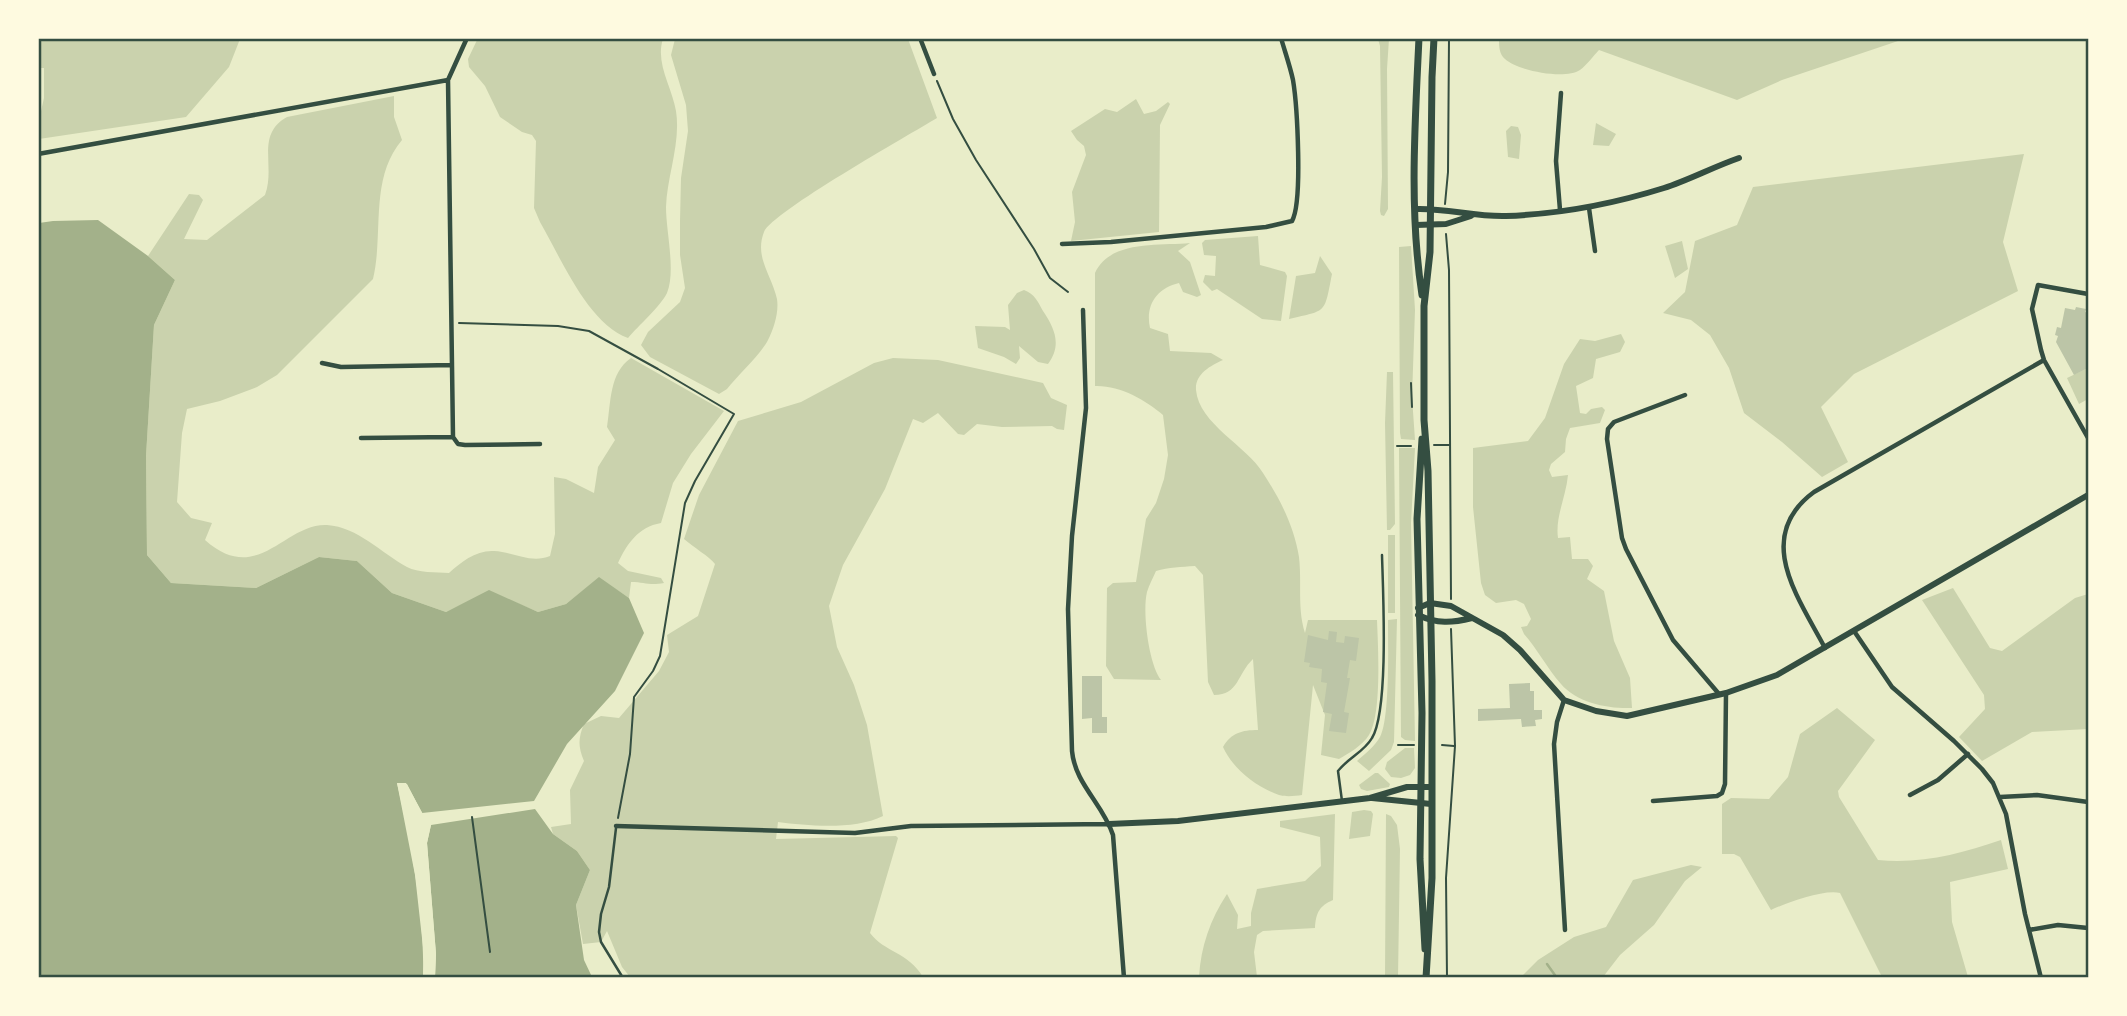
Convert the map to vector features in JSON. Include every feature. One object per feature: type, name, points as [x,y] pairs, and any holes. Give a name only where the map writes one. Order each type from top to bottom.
[{"type":"main road","points":[[1419,38],[1416,225],[1418,267],[1424,306]]},
{"type":"main road","points":[[1426,978],[1432,878],[1424,306],[1430,252],[1434,38]]},
{"type":"main road","points":[[1424,420],[1417,495],[1422,713],[1422,904],[1427,963]]},
{"type":"street","points":[[467,38],[448,80],[453,437],[458,444],[465,445],[541,444]]},
{"type":"street","points":[[920,38],[934,74]]},
{"type":"street","points":[[1062,244],[1266,227],[1292,221],[1297,200],[1296,105],[1291,70],[1281,38]]},
{"type":"street","points":[[38,154],[448,80]]},
{"type":"street","points":[[1560,210],[1556,161],[1561,93]]},
{"type":"street","points":[[1416,209],[1446,209],[1471,216],[1526,215],[1590,208],[1665,188],[1739,158]]},
{"type":"street","points":[[1590,208],[1595,251]]},
{"type":"street","points":[[1416,225],[1446,224],[1471,216]]},
{"type":"street","points":[[2088,293],[2038,285],[2032,309],[2044,360],[2088,438]]},
{"type":"street","points":[[1083,310],[1086,408],[1072,536],[1068,609],[1072,751],[1082,785],[1109,824],[1113,835],[1124,978]]},
{"type":"street","points":[[1825,649],[1789,577],[1784,561],[1783,536],[1795,511],[1814,492],[2044,360]]},
{"type":"street","points":[[322,363],[341,367],[452,365]]},
{"type":"street","points":[[1653,801],[1717,796],[1723,793],[1726,784],[1723,694],[1672,639],[1626,549],[1607,439],[1608,429],[1614,422],[1685,395]]},
{"type":"street","points":[[361,438],[453,437]]},
{"type":"street","points":[[1472,618],[1451,623],[1430,621],[1418,611],[1430,603],[1451,606],[1472,618],[1510,640],[1564,700],[1596,711],[1628,716],[1723,694],[1777,675],[2088,495]]},
{"type":"street","points":[[1854,631],[1883,676],[1898,693],[1968,754],[1982,769],[2000,797],[2041,978]]},
{"type":"street","points":[[1564,700],[1557,722],[1555,744],[1564,930]]},
{"type":"street","points":[[1910,795],[1938,780],[1968,754]]},
{"type":"street","points":[[616,826],[855,833],[911,825],[1178,821],[1370,798],[1407,787],[1431,786]]},
{"type":"street","points":[[2000,797],[2037,795],[2088,802]]},
{"type":"street","points":[[1370,798],[1431,804]]},
{"type":"street","points":[[2029,930],[2058,925],[2088,928]]},
{"type":"lane","points":[[1342,801],[1338,771],[1372,739],[1379,718],[1382,671],[1382,555]]},
{"type":"lane","points":[[616,826],[609,887],[599,932],[601,942],[623,978]]},
{"type":"path","points":[[1446,209],[1449,38]]},
{"type":"path","points":[[934,74],[953,120],[976,160],[1050,278],[1068,292]]},
{"type":"path","points":[[1446,224],[1449,270],[1451,606]]},
{"type":"path","points":[[452,323],[558,326],[589,331],[734,414],[685,503],[660,656],[653,671],[634,697],[630,754],[616,826]]},
{"type":"path","points":[[1411,383],[1412,407]]},
{"type":"path","points":[[1434,445],[1450,445]]},
{"type":"path","points":[[1397,446],[1412,446]]},
{"type":"path","points":[[1447,978],[1446,878],[1455,746],[1451,623]]},
{"type":"path","points":[[1398,745],[1416,745]]},
{"type":"path","points":[[1435,745],[1455,746]]},
{"type":"path","points":[[472,817],[490,952]]},
{"type":"shaded area","points":[[478,38],[663,39],[661,57],[677,123],[666,207],[670,284],[659,304],[628,338],[600,319],[588,305],[540,222],[534,208],[536,141],[532,135],[522,132],[500,117],[485,86],[469,67],[468,59]]},
{"type":"shaded area","points":[[1499,38],[1904,39],[1782,80],[1737,100],[1599,50],[1583,68],[1573,73],[1553,74],[1530,70],[1505,59],[1500,52]]},
{"type":"shaded area","points":[[39,39],[240,39],[229,67],[186,117],[39,139],[39,120],[44,98],[44,68],[39,68]]},
{"type":"shaded area","points":[[675,39],[908,39],[937,118],[790,208],[764,232],[761,241],[762,258],[777,299],[776,320],[760,352],[727,389],[719,394],[650,357],[641,345],[648,332],[680,302],[685,288],[680,255],[680,221],[681,178],[688,131],[686,105],[671,55]]},
{"type":"shaded area","points":[[1378,39],[1389,39],[1388,209],[1384,216],[1380,211],[1382,177]]},
{"type":"shaded area","points":[[394,96],[394,117],[402,140],[392,155],[381,189],[373,279],[277,375],[257,387],[220,401],[187,409],[182,433],[177,502],[191,518],[212,523],[205,540],[224,553],[240,557],[256,555],[297,533],[327,525],[349,530],[407,567],[422,571],[449,573],[469,558],[487,551],[536,559],[550,556],[555,534],[554,477],[566,479],[594,493],[598,467],[615,440],[607,427],[612,389],[619,372],[631,358],[724,411],[673,483],[661,523],[646,528],[634,537],[618,563],[628,571],[661,578],[664,583],[631,582],[629,598],[599,578],[566,604],[538,612],[489,591],[446,612],[392,593],[357,561],[319,557],[256,588],[171,583],[147,555],[146,456],[154,325],[175,280],[148,256],[189,194],[199,195],[203,200],[184,239],[207,240],[265,195],[268,184],[269,142],[277,124],[287,117]]},
{"type":"shaded area","points":[[1136,99],[1144,114],[1156,111],[1168,102],[1170,104],[1160,125],[1159,232],[1071,241],[1075,222],[1072,192],[1086,155],[1084,146],[1071,131],[1105,109],[1117,112]]},
{"type":"shaded area","points":[[1596,123],[1616,134],[1609,146],[1593,145]]},
{"type":"shaded area","points":[[1511,126],[1518,127],[1521,135],[1519,159],[1508,157],[1506,131]]},
{"type":"shaded area","points":[[2024,154],[2003,242],[2018,291],[1854,374],[1821,407],[1848,462],[1822,477],[1744,413],[1729,368],[1710,335],[1691,320],[1663,313],[1685,292],[1695,241],[1737,225],[1753,187]]},
{"type":"shaded area","points":[[98,220],[148,256],[175,280],[154,325],[146,456],[147,555],[171,583],[256,588],[319,557],[357,561],[392,593],[446,612],[489,590],[538,612],[566,604],[599,577],[629,598],[644,633],[615,691],[567,744],[534,801],[422,813],[407,784],[397,783],[419,904],[423,977],[39,978],[39,223]]},
{"type":"shaded area","points":[[1258,236],[1260,265],[1285,272],[1287,276],[1281,321],[1262,319],[1217,289],[1212,291],[1203,282],[1205,275],[1215,276],[1216,256],[1204,255],[1202,243],[1205,240]]},
{"type":"shaded area","points":[[1682,241],[1688,269],[1675,278],[1665,246]]},
{"type":"shaded area","points":[[1190,243],[1178,251],[1190,262],[1201,295],[1197,297],[1183,292],[1179,283],[1164,289],[1151,305],[1150,328],[1168,334],[1170,351],[1211,353],[1223,360],[1208,368],[1198,379],[1196,390],[1199,402],[1214,424],[1256,463],[1286,513],[1299,557],[1301,614],[1305,633],[1308,620],[1377,620],[1378,696],[1369,735],[1359,746],[1339,759],[1321,755],[1325,715],[1313,685],[1302,795],[1282,796],[1270,792],[1239,770],[1223,747],[1238,733],[1258,730],[1253,659],[1233,688],[1214,695],[1208,682],[1203,575],[1195,566],[1156,571],[1147,592],[1145,612],[1148,638],[1153,663],[1161,680],[1114,679],[1106,666],[1107,588],[1113,583],[1136,582],[1146,519],[1156,503],[1168,455],[1163,415],[1132,394],[1095,386],[1095,273],[1102,262],[1123,250],[1150,245]]},
{"type":"shaded area","points":[[1411,246],[1415,310],[1412,397],[1415,440],[1401,439],[1400,433],[1399,247]]},
{"type":"shaded area","points":[[1320,256],[1332,274],[1325,303],[1318,311],[1289,319],[1296,276],[1315,273]]},
{"type":"shaded area","points":[[1024,290],[1036,299],[1054,331],[1055,350],[1048,364],[1038,362],[1019,346],[1020,358],[1016,364],[978,348],[975,326],[1005,327],[1010,330],[1008,305],[1017,293]]},
{"type":"shaded area","points":[[1621,334],[1625,342],[1620,352],[1596,359],[1593,378],[1576,386],[1580,413],[1586,414],[1591,409],[1602,407],[1605,410],[1600,423],[1570,428],[1565,452],[1551,464],[1549,470],[1552,477],[1568,475],[1558,522],[1558,538],[1570,537],[1572,559],[1588,559],[1593,566],[1587,579],[1604,591],[1614,641],[1630,678],[1632,708],[1594,703],[1568,691],[1524,634],[1521,627],[1527,626],[1531,619],[1524,604],[1516,600],[1496,603],[1485,595],[1481,583],[1473,507],[1473,448],[1528,441],[1545,418],[1564,364],[1580,339],[1595,341]]},
{"type":"shaded area","points":[[893,358],[938,360],[1043,383],[1051,398],[1067,405],[1064,430],[1052,426],[1002,427],[977,424],[964,435],[958,434],[938,413],[923,423],[913,419],[885,489],[843,565],[829,606],[837,647],[854,685],[867,725],[883,816],[846,825],[817,826],[778,822],[776,839],[896,836],[898,838],[870,933],[910,962],[923,977],[630,977],[622,967],[607,931],[601,942],[583,944],[576,905],[590,870],[577,851],[553,834],[551,827],[571,824],[570,790],[584,761],[580,742],[584,724],[601,716],[619,718],[659,671],[669,652],[667,635],[698,616],[715,564],[684,539],[699,495],[738,421],[801,402],[874,363]]},
{"type":"shaded area","points":[[2088,368],[2088,399],[2079,404],[2067,378]]},
{"type":"shaded area","points":[[1387,372],[1393,372],[1395,524],[1390,530],[1387,530]]},
{"type":"shaded area","points":[[1399,448],[1415,448],[1411,523],[1415,741],[1401,737]]},
{"type":"shaded area","points":[[1388,535],[1395,535],[1395,613],[1388,613]]},
{"type":"shaded area","points":[[1953,588],[1990,648],[2002,651],[2075,598],[2088,594],[2088,729],[2032,732],[1982,761],[1959,737],[1985,709],[1984,695],[1922,600]]},
{"type":"shaded area","points":[[1397,619],[1394,742],[1391,750],[1369,771],[1357,761],[1375,744],[1383,728],[1388,681],[1388,620]]},
{"type":"shaded area","points":[[1837,708],[1875,740],[1838,791],[1839,797],[1878,860],[1910,861],[1941,857],[2001,840],[2008,869],[1950,882],[1952,922],[1968,977],[1882,977],[1840,893],[1815,895],[1771,910],[1740,857],[1722,854],[1722,804],[1731,798],[1769,799],[1788,777],[1800,734]]},
{"type":"shaded area","points":[[1405,748],[1414,748],[1415,768],[1410,775],[1391,777],[1385,769],[1387,762]]},
{"type":"shaded area","points":[[1375,773],[1390,784],[1389,787],[1367,791],[1361,789],[1359,785]]},
{"type":"shaded area","points":[[535,809],[553,834],[577,851],[590,870],[576,905],[584,960],[592,977],[435,977],[436,954],[427,843],[431,825]]},
{"type":"shaded area","points":[[1364,810],[1373,814],[1370,836],[1349,839],[1352,812]]},
{"type":"shaded area","points":[[1335,814],[1333,900],[1319,911],[1315,928],[1263,931],[1257,935],[1254,952],[1257,977],[1199,977],[1207,934],[1227,894],[1238,915],[1237,929],[1251,926],[1257,889],[1305,881],[1321,866],[1320,837],[1280,827],[1280,821]]},
{"type":"shaded area","points":[[1386,814],[1391,816],[1397,825],[1400,849],[1398,977],[1385,977]]},
{"type":"shaded area","points":[[1691,865],[1702,867],[1685,881],[1654,925],[1620,955],[1603,977],[1521,977],[1538,960],[1574,937],[1606,927],[1633,880]]},
{"type":"pier","points":[[397,783],[406,783],[424,816],[419,815],[402,787],[418,874],[428,956],[427,978],[423,977],[424,956],[415,875]]},
{"type":"pier","points":[[429,822],[431,825],[427,843],[436,954],[435,978],[432,978],[423,844]]},
{"type":"building","points":[[2076,307],[2086,309],[2085,312],[2088,313],[2088,368],[2074,375],[2056,342],[2058,336],[2055,335],[2057,327],[2061,328],[2065,308],[2075,310]]},
{"type":"building","points":[[1329,631],[1337,632],[1336,642],[1344,643],[1345,636],[1359,638],[1356,661],[1350,660],[1347,678],[1350,678],[1344,712],[1349,713],[1346,733],[1329,731],[1332,714],[1323,712],[1327,683],[1321,682],[1322,669],[1309,667],[1310,663],[1304,662],[1308,635],[1328,640]]},
{"type":"building","points":[[1082,676],[1102,676],[1102,717],[1107,717],[1107,733],[1092,733],[1092,718],[1082,719]]},
{"type":"building","points":[[1530,683],[1530,691],[1534,691],[1534,710],[1542,710],[1542,719],[1535,720],[1536,726],[1522,727],[1521,719],[1478,721],[1478,709],[1510,708],[1509,684]]},
{"type":"waterway","points":[[1547,964],[1557,978]]}]
